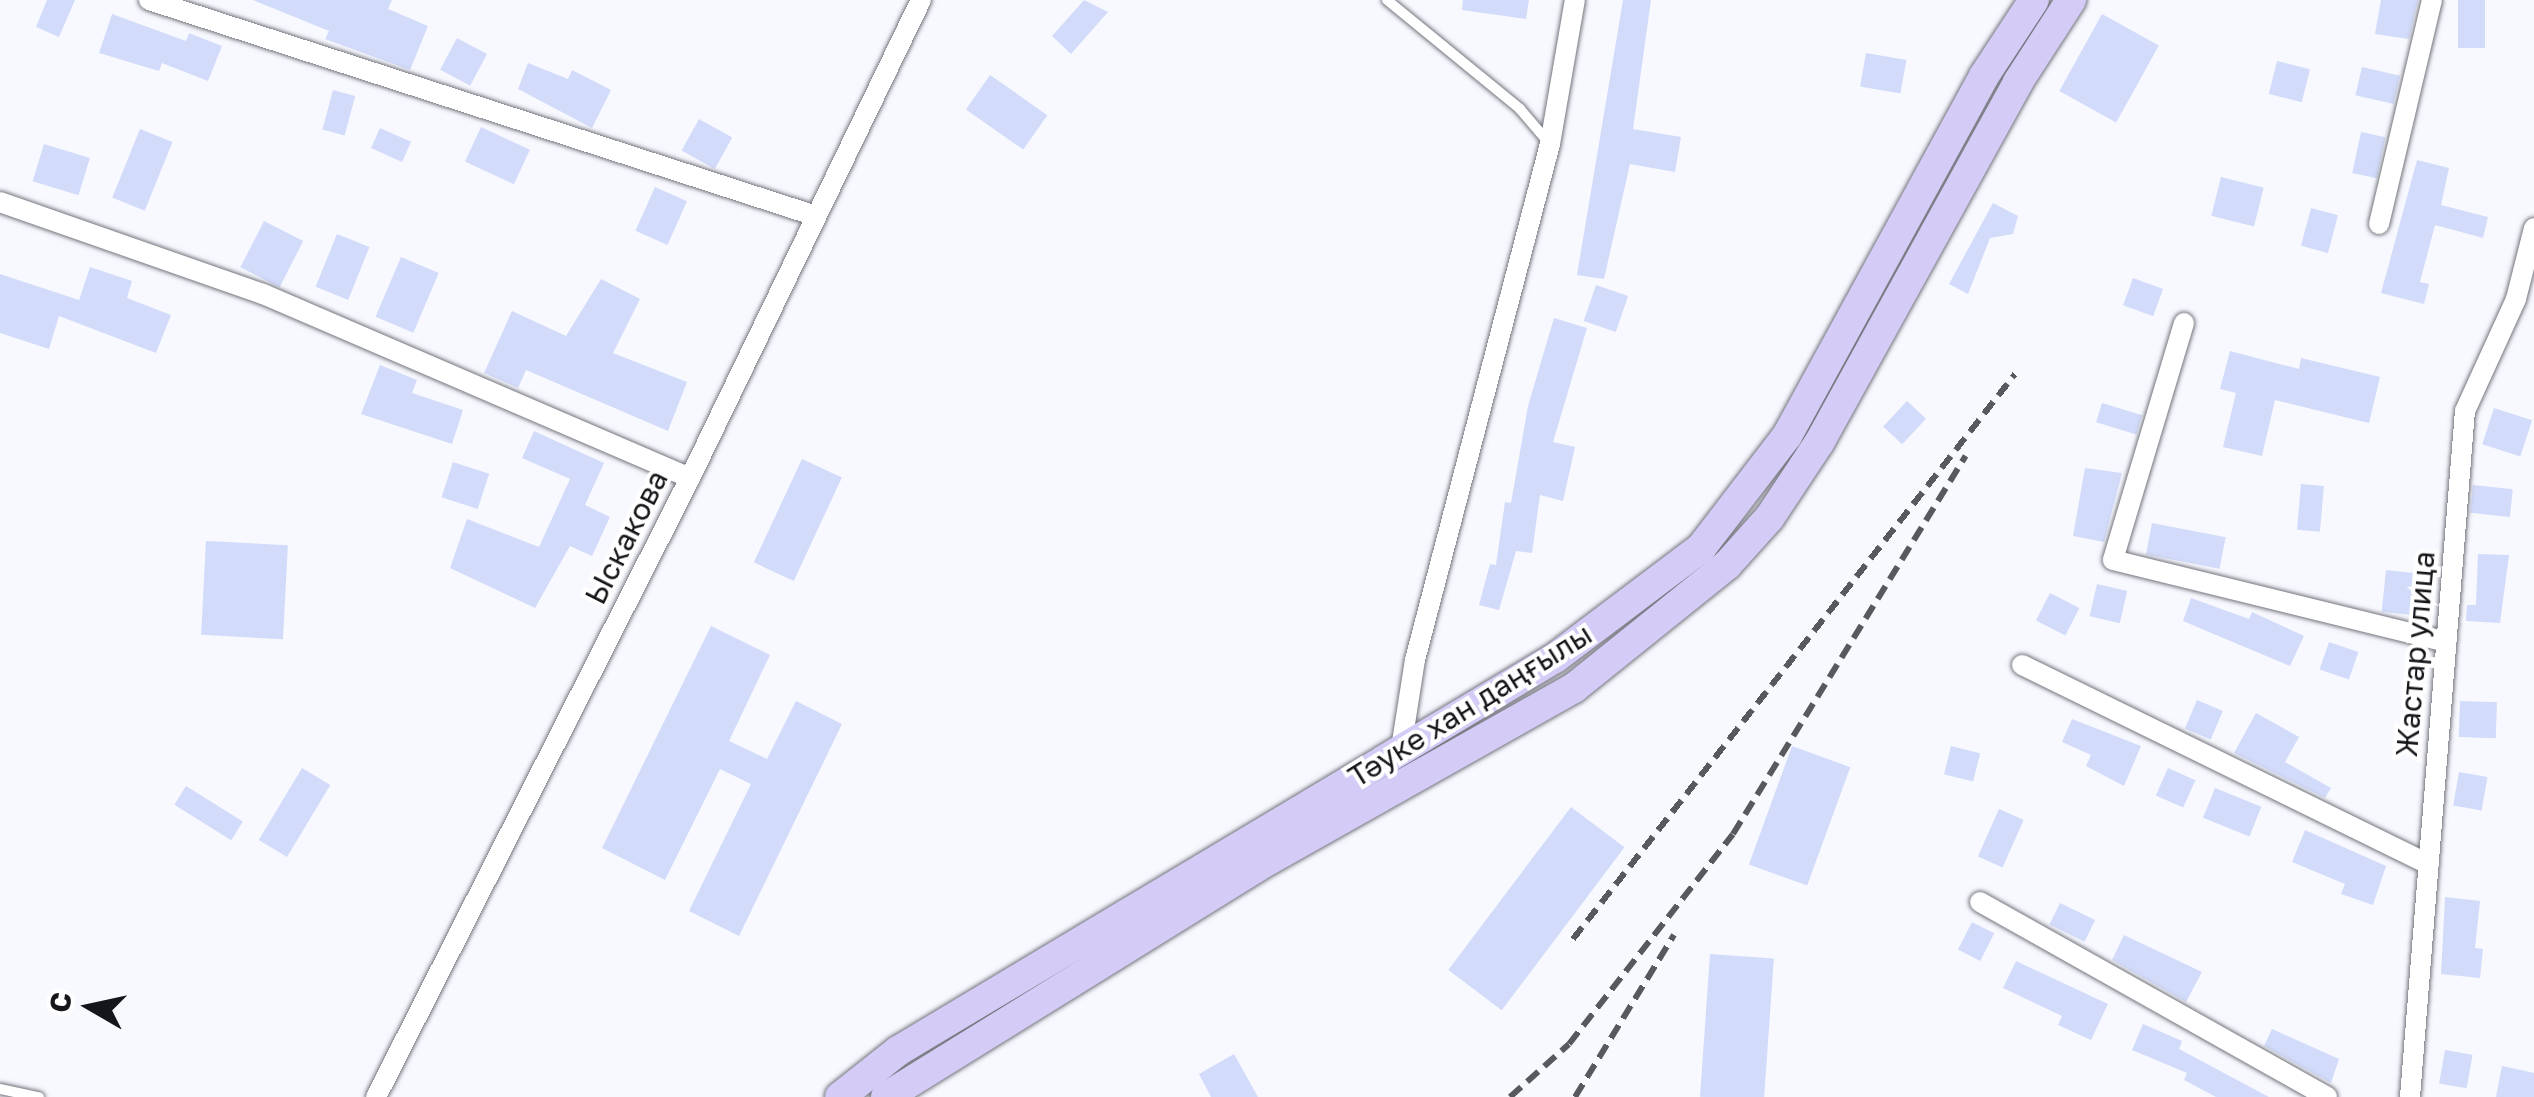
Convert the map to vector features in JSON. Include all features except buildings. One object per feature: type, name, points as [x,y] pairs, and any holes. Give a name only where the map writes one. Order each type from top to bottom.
[{"type":"main road","name":"Тәуке хан даңғылы","points":[[886,1097],[1251,854],[1401,748],[1555,658],[1701,548],[1740,505],[1787,436],[1984,76],[2034,0]]},
{"type":"main road","name":"Тәуке хан даңғылы","points":[[840,1097],[898,1052],[1251,854],[1574,688],[1727,565],[1770,517],[1819,443],[2018,82],[2071,0]]},
{"type":"main road","points":[[1555,658],[1574,688]]},
{"type":"street","points":[[149,0],[816,216]]},
{"type":"street","points":[[1401,748],[1415,660],[1550,144],[1575,0]]},
{"type":"street","points":[[2379,224],[2432,0]]},
{"type":"street","name":"Ыскакова","points":[[376,1097],[690,478],[920,1]]},
{"type":"street","points":[[0,202],[264,294],[690,478]]},
{"type":"street","name":"Жастар улица","points":[[2410,1097],[2465,410],[2516,299],[2534,228]]},
{"type":"street","points":[[2184,323],[2113,560],[2446,642]]},
{"type":"street","points":[[2022,665],[2429,864]]},
{"type":"street","points":[[1980,902],[2327,1097]]},
{"type":"lane","points":[[1387,0],[1520,109],[1550,144]]},
{"type":"lane","points":[[0,1089],[40,1097]]},
{"type":"railway","points":[[1573,939],[2015,374]]},
{"type":"railway","points":[[1510,1097],[1569,1044],[1733,834],[1966,456]]},
{"type":"railway","points":[[1575,1097],[1674,935]]}]
